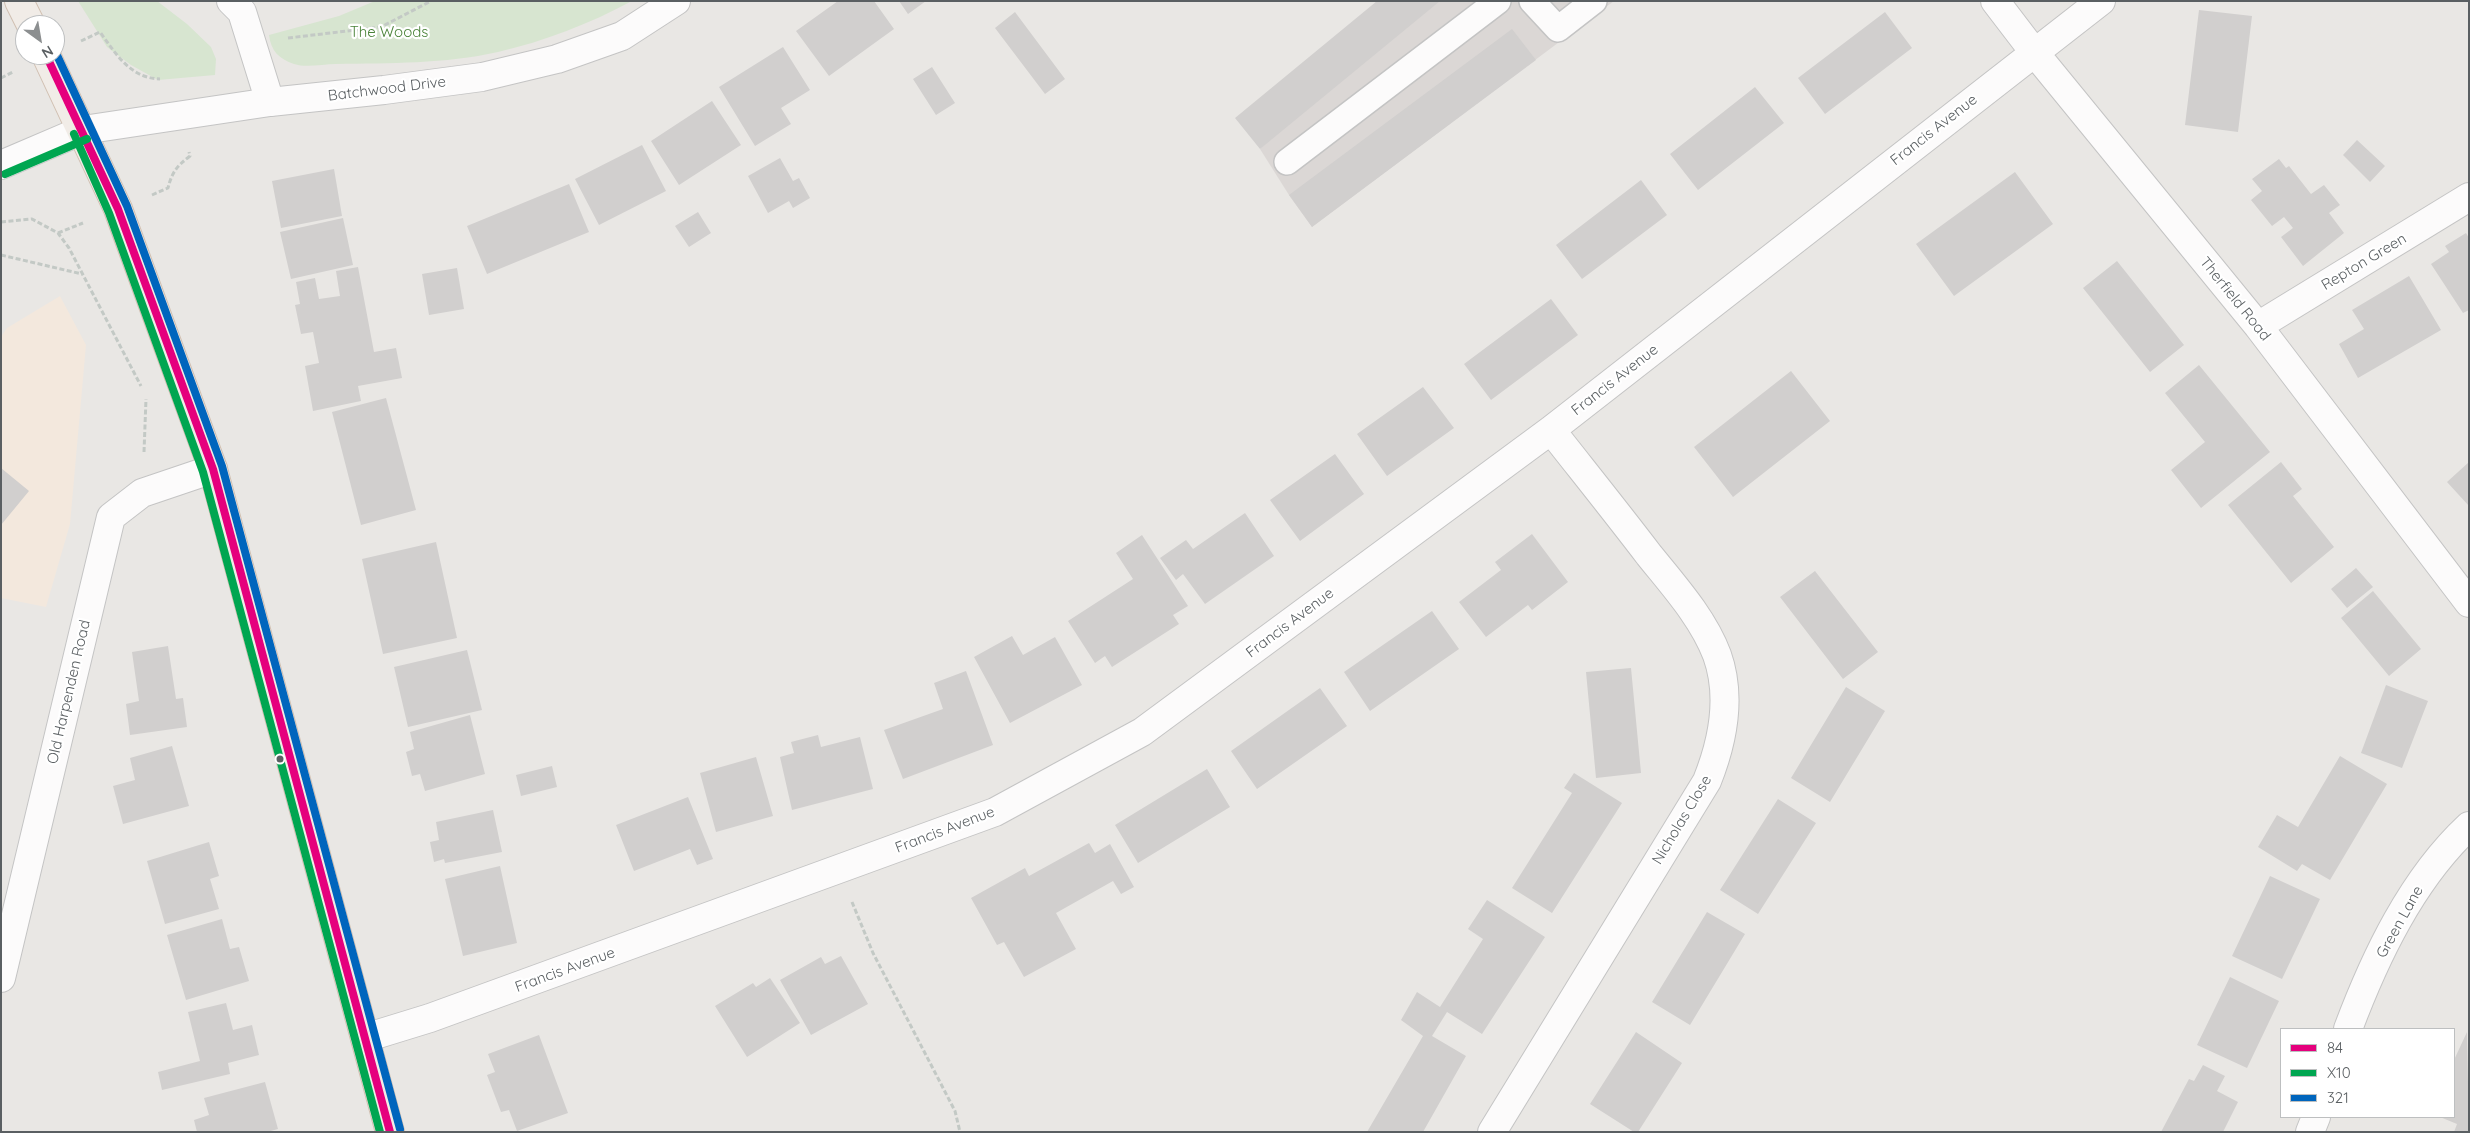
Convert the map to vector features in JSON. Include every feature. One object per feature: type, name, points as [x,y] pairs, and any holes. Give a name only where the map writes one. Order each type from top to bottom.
[{"type":"main road","points":[[19,1],[26,15]]},
{"type":"main road","points":[[51,65],[83,130],[118,210],[213,469],[390,1132]]},
{"type":"street","name":"Batchwood Drive","points":[[1,165],[83,130],[270,102],[482,77],[529,65],[622,36],[676,1]]},
{"type":"street","name":"Therfield Road","points":[[1995,1],[2034,52],[2258,326],[2469,603]]},
{"type":"street","name":"Francis Avenue","points":[[365,1038],[430,1018],[995,812],[1142,732],[1551,430],[2101,1]]},
{"type":"street","points":[[243,12],[270,102]]},
{"type":"street","name":"Repton Green","points":[[2258,326],[2469,197]]},
{"type":"street","name":"Nicholas Close","points":[[1492,1132],[1707,781],[1717,756],[1725,713],[1717,656],[1705,630],[1681,596],[1551,430]]},
{"type":"street","name":"Old Harpenden Road","points":[[1,978],[111,517],[142,493],[213,469]]},
{"type":"street","name":"Green Lane","points":[[2348,1028],[2362,992],[2393,931],[2424,878],[2469,826]]},
{"type":"street","points":[[2310,1132],[2316,1118]]},
{"type":"lane","points":[[1287,162],[1498,1]]},
{"type":"lane","points":[[1532,1],[1558,29],[1594,1]]},
{"type":"path","points":[[243,12],[283,39],[381,27],[431,1]]},
{"type":"path","points":[[1,222],[32,219],[58,233],[69,248],[142,388]]},
{"type":"path","points":[[1,254],[82,275]]},
{"type":"path","points":[[142,493],[146,397]]},
{"type":"path","points":[[840,870],[873,953],[955,1111],[960,1132]]},
{"type":"shaded area","points":[[1377,1],[1614,1],[1312,227],[1260,149]]},
{"type":"shaded area","points":[[60,296],[86,345],[70,524],[46,607],[1,598],[1,337],[7,328]]},
{"type":"green space","points":[[78,1],[157,1],[187,24],[211,47],[216,59],[215,75],[158,80],[131,65],[107,47]]},
{"type":"green space","name":"The Woods","points":[[375,1],[632,1],[600,17],[550,37],[515,48],[458,59],[304,66],[284,60],[272,46],[269,35],[339,16]]},
{"type":"building","points":[[838,1],[874,1],[894,29],[829,76],[796,31]]},
{"type":"building","points":[[899,1],[926,1],[908,14]]},
{"type":"building","points":[[1377,1],[1440,1],[1260,149],[1235,118]]},
{"type":"building","points":[[2199,10],[2252,16],[2238,132],[2185,125]]},
{"type":"building","points":[[1015,12],[1065,79],[1045,94],[995,28]]},
{"type":"building","points":[[1885,12],[1912,48],[1825,114],[1798,78]]},
{"type":"building","points":[[1512,29],[1536,60],[1312,227],[1289,195]]},
{"type":"building","points":[[783,47],[810,90],[781,108],[791,124],[755,146],[719,87]]},
{"type":"building","points":[[932,67],[955,103],[936,115],[913,79]]},
{"type":"building","points":[[1755,87],[1784,123],[1698,190],[1670,154]]},
{"type":"building","points":[[712,101],[741,145],[679,185],[651,141]]},
{"type":"building","points":[[2357,140],[2385,166],[2370,182],[2343,155]]},
{"type":"building","points":[[642,145],[666,191],[599,225],[575,179]]},
{"type":"building","points":[[780,158],[793,181],[799,178],[810,198],[793,208],[789,201],[768,213],[748,176]]},
{"type":"building","points":[[2279,159],[2286,168],[2289,166],[2311,194],[2324,185],[2340,205],[2329,213],[2344,233],[2303,266],[2281,237],[2293,228],[2284,217],[2272,226],[2251,200],[2262,191],[2252,179]]},
{"type":"building","points":[[334,169],[342,216],[281,228],[272,181]]},
{"type":"building","points":[[2015,172],[2053,224],[1954,296],[1916,244]]},
{"type":"building","points":[[1641,180],[1667,215],[1582,279],[1556,245]]},
{"type":"building","points":[[569,184],[589,232],[487,274],[467,226]]},
{"type":"building","points":[[698,212],[711,233],[689,247],[675,226]]},
{"type":"building","points":[[343,218],[353,265],[291,279],[280,232]]},
{"type":"building","points":[[2466,233],[2469,238],[2469,310],[2463,313],[2431,264],[2449,252],[2445,246]]},
{"type":"building","points":[[2117,261],[2184,345],[2150,372],[2083,288]]},
{"type":"building","points":[[358,267],[374,352],[396,348],[402,378],[358,386],[361,401],[313,411],[305,366],[319,363],[313,332],[301,334],[295,305],[300,304],[296,282],[315,278],[319,299],[340,296],[336,271]]},
{"type":"building","points":[[457,268],[464,309],[429,315],[422,274]]},
{"type":"building","points":[[2409,276],[2441,330],[2358,378],[2339,344],[2364,329],[2352,310]]},
{"type":"building","points":[[1551,299],[1578,335],[1491,400],[1464,364]]},
{"type":"building","points":[[2199,365],[2270,452],[2201,508],[2171,470],[2205,442],[2165,393]]},
{"type":"building","points":[[1791,371],[1830,421],[1733,497],[1694,447]]},
{"type":"building","points":[[1423,387],[1454,428],[1387,476],[1357,434]]},
{"type":"building","points":[[386,398],[416,510],[361,525],[332,412]]},
{"type":"building","points":[[1335,454],[1364,494],[1300,541],[1270,500]]},
{"type":"building","points":[[2281,462],[2302,489],[2293,496],[2334,547],[2291,583],[2228,505]]},
{"type":"building","points":[[2469,462],[2469,506],[2447,482]]},
{"type":"building","points":[[1,468],[29,491],[1,525]]},
{"type":"building","points":[[1245,513],[1274,556],[1205,604],[1183,574],[1176,580],[1160,558],[1186,540],[1193,549]]},
{"type":"building","points":[[1532,534],[1568,582],[1532,610],[1528,605],[1486,637],[1459,602],[1501,570],[1495,562]]},
{"type":"building","points":[[1142,535],[1188,606],[1173,615],[1179,624],[1112,667],[1105,656],[1095,663],[1068,621],[1133,579],[1116,553]]},
{"type":"building","points":[[436,542],[457,638],[383,654],[362,559]]},
{"type":"building","points":[[2356,568],[2373,587],[2347,608],[2331,589]]},
{"type":"building","points":[[1815,571],[1878,652],[1843,679],[1780,597]]},
{"type":"building","points":[[2373,591],[2421,649],[2389,676],[2341,618]]},
{"type":"building","points":[[1432,611],[1459,649],[1370,711],[1344,672]]},
{"type":"building","points":[[1012,636],[1023,655],[1055,637],[1082,685],[1010,723],[974,657]]},
{"type":"building","points":[[168,646],[176,699],[183,698],[187,727],[130,735],[126,704],[139,701],[132,652]]},
{"type":"building","points":[[467,650],[482,710],[408,727],[394,667]]},
{"type":"building","points":[[1631,668],[1641,773],[1596,778],[1586,672]]},
{"type":"building","points":[[966,671],[993,745],[903,779],[884,730],[943,709],[934,683]]},
{"type":"building","points":[[2386,685],[2428,701],[2402,768],[2361,753]]},
{"type":"building","points":[[1846,687],[1885,711],[1830,802],[1791,778]]},
{"type":"building","points":[[1320,688],[1347,726],[1257,789],[1231,751]]},
{"type":"building","points":[[470,715],[485,774],[425,791],[420,774],[412,776],[406,752],[414,749],[410,732]]},
{"type":"building","points":[[818,735],[821,747],[860,737],[873,789],[792,810],[780,757],[794,753],[791,742]]},
{"type":"building","points":[[172,746],[189,806],[123,824],[113,786],[135,780],[130,758]]},
{"type":"building","points":[[2340,756],[2387,784],[2330,880],[2302,864],[2297,871],[2258,847],[2277,815],[2298,827]]},
{"type":"building","points":[[756,757],[773,816],[716,832],[700,773]]},
{"type":"building","points":[[552,766],[557,787],[521,796],[516,775]]},
{"type":"building","points":[[1207,769],[1230,807],[1138,863],[1115,825]]},
{"type":"building","points":[[1574,773],[1622,803],[1552,913],[1512,888],[1572,793],[1564,788]]},
{"type":"building","points":[[688,797],[713,859],[697,865],[690,849],[634,871],[616,825]]},
{"type":"building","points":[[1778,799],[1816,823],[1758,914],[1720,890]]},
{"type":"building","points":[[493,810],[502,852],[445,863],[444,859],[434,862],[430,842],[439,840],[436,822]]},
{"type":"building","points":[[209,842],[219,876],[210,879],[219,909],[165,924],[147,861]]},
{"type":"building","points":[[1089,843],[1095,853],[1110,844],[1134,887],[1121,894],[1113,881],[1056,913],[1076,949],[1024,977],[1004,942],[997,945],[971,898],[1025,868],[1029,876]]},
{"type":"building","points":[[500,866],[517,943],[463,956],[445,879]]},
{"type":"building","points":[[2270,876],[2320,899],[2282,979],[2232,956]]},
{"type":"building","points":[[1487,900],[1545,937],[1482,1034],[1447,1012],[1432,1036],[1466,1056],[1423,1132],[1367,1132],[1423,1036],[1401,1020],[1417,992],[1440,1007],[1483,939],[1468,929]]},
{"type":"building","points":[[1707,912],[1745,934],[1690,1025],[1652,1002]]},
{"type":"building","points":[[222,919],[230,949],[239,947],[249,981],[186,1000],[167,935]]},
{"type":"building","points":[[841,956],[868,1004],[811,1035],[780,980],[821,957],[825,964]]},
{"type":"building","points":[[2230,977],[2279,1001],[2247,1068],[2197,1045]]},
{"type":"building","points":[[770,978],[800,1023],[747,1057],[715,1006],[753,983],[756,987]]},
{"type":"building","points":[[226,1003],[233,1030],[252,1025],[259,1055],[228,1063],[230,1074],[162,1090],[158,1072],[200,1061],[188,1012]]},
{"type":"building","points":[[1636,1032],[1682,1063],[1638,1132],[1634,1132],[1590,1104]]},
{"type":"building","points":[[2467,1032],[2469,1132],[2454,1132],[2457,1124],[2442,1118],[2455,1118],[2455,1058]]},
{"type":"building","points":[[539,1035],[568,1113],[517,1131],[509,1110],[501,1112],[487,1075],[495,1072],[488,1054]]},
{"type":"building","points":[[2203,1065],[2225,1076],[2217,1091],[2238,1102],[2223,1132],[2161,1132],[2189,1079],[2194,1081]]},
{"type":"building","points":[[265,1082],[278,1129],[267,1132],[197,1132],[194,1120],[209,1115],[204,1098]]},
{"type":"transit line","name":"84","points":[[51,65],[118,209],[213,469],[390,1132]]},
{"type":"transit line","name":"321","points":[[62,65],[127,206],[222,466],[400,1129]]},
{"type":"transit line","name":"X10","points":[[74,134],[109,213],[203,472],[380,1132]]},
{"type":"transit line","name":"X10","points":[[5,174],[87,139]]}]
